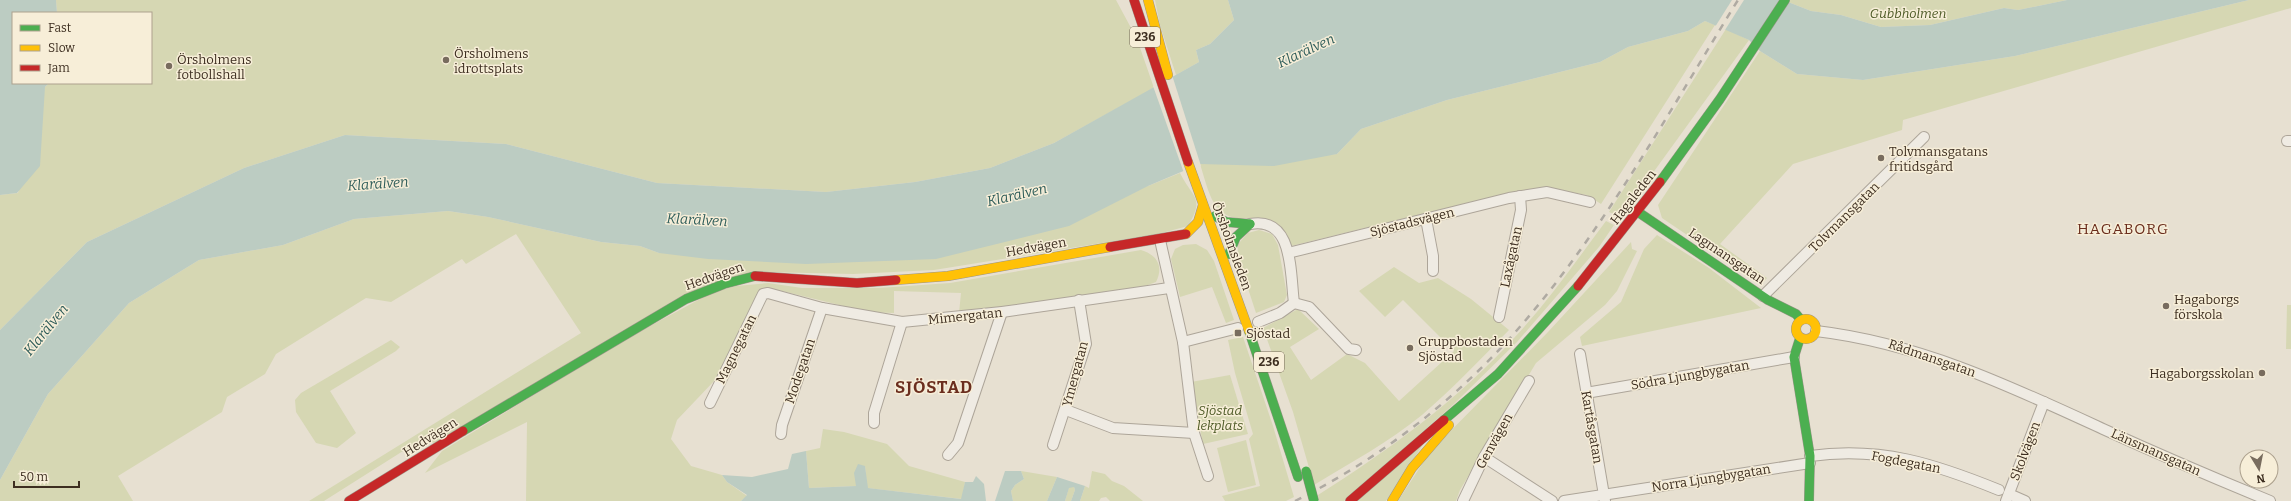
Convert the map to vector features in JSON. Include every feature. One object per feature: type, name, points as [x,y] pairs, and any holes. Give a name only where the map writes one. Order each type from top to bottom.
[{"type":"street","name":"Örsholmsleden","points":[[1134,0],[1156,73],[1198,180],[1215,216],[1230,254],[1286,412]]},
{"type":"street","name":"Örsholmsleden","points":[[1148,0],[1166,71],[1198,180],[1203,205],[1283,427],[1304,501]]},
{"type":"street","name":"Hagaleden","points":[[1478,392],[1558,309],[1638,212],[1735,78],[1785,0]]},
{"type":"street","name":"Tolvmansgatan","points":[[1763,296],[1924,137]]},
{"type":"street","name":"Sjöstadsvägen","points":[[1288,253],[1520,196],[1547,192],[1590,202]]},
{"type":"street","name":"Laxågatan","points":[[1499,317],[1521,210],[1520,196]]},
{"type":"street","points":[[1186,234],[1198,222],[1203,205]]},
{"type":"street","name":"Lagmansgatan","points":[[1638,212],[1763,296],[1796,314],[1801,320],[1811,320],[1815,325],[1816,331]]},
{"type":"street","points":[[1215,216],[1226,222],[1250,224],[1265,223],[1273,225],[1281,234],[1288,253],[1294,303]]},
{"type":"street","points":[[1426,219],[1433,256],[1433,271]]},
{"type":"street","points":[[1230,254],[1233,239],[1239,231],[1250,224]]},
{"type":"street","name":"Hedvägen","points":[[349,501],[486,417],[686,299],[724,284],[756,276],[856,283],[948,276],[1160,240],[1186,234],[1201,236],[1218,246]]},
{"type":"street","points":[[1160,240],[1169,288],[1183,342],[1194,433],[1208,476]]},
{"type":"street","name":"Mimergatan","points":[[762,294],[768,293],[822,308],[902,322],[1002,312],[1169,288]]},
{"type":"street","name":"Magnegatan","points":[[710,403],[762,294]]},
{"type":"street","name":"Ymergatan","points":[[1053,445],[1066,410],[1086,344],[1079,300]]},
{"type":"street","points":[[1258,322],[1280,313],[1294,303]]},
{"type":"street","points":[[1294,303],[1309,307],[1349,349],[1356,350]]},
{"type":"street","name":"Modegatan","points":[[781,434],[782,425],[822,308]]},
{"type":"street","points":[[948,456],[958,443],[1002,312]]},
{"type":"street","points":[[1801,320],[1796,329],[1800,338],[1794,357],[1810,460],[1809,501]]},
{"type":"street","points":[[874,423],[874,413],[902,322]]},
{"type":"street","points":[[1183,342],[1238,328]]},
{"type":"street","points":[[1800,338],[1810,338],[1816,331]]},
{"type":"street","name":"Rådmansgatan","points":[[1816,331],[1865,338],[1912,350],[1949,362],[2044,402]]},
{"type":"street","name":"Kartåsgatan","points":[[1580,354],[1604,498]]},
{"type":"street","name":"Södra Ljungbygatan","points":[[1586,393],[1794,357]]},
{"type":"street","name":"Genvägen","points":[[1463,501],[1484,457],[1529,382]]},
{"type":"street","points":[[1350,501],[1478,392]]},
{"type":"street","points":[[1392,501],[1412,468],[1478,392]]},
{"type":"street","name":"Skolvägen","points":[[2007,497],[2044,402]]},
{"type":"street","name":"Länsmansgatan","points":[[2044,402],[2172,460],[2270,501]]},
{"type":"street","points":[[1066,410],[1113,428],[1194,433]]},
{"type":"street","points":[[1295,438],[1314,501]]},
{"type":"street","name":"Fogdegatan","points":[[1810,460],[1863,453],[1898,458],[1932,464],[1999,490]]},
{"type":"street","points":[[1484,457],[1539,497],[1552,501]]},
{"type":"street","name":"Norra Ljungbygatan","points":[[1564,501],[1604,498],[1810,460]]},
{"type":"street","points":[[2007,497],[2025,501]]},
{"type":"green space","points":[[56,0],[1116,0],[1137,39],[1154,88],[1054,143],[990,168],[915,182],[826,192],[657,183],[506,144],[345,135],[244,168],[87,242],[0,330],[0,195],[18,193],[45,87],[48,84],[152,84],[152,12],[57,12]]},
{"type":"green space","points":[[1155,0],[1228,0],[1234,20],[1210,44],[1196,50],[1199,62],[1176,75],[1160,25]]},
{"type":"green space","name":"Gubbholmen","points":[[1783,0],[2067,0],[2018,10],[2004,8],[1930,25],[1881,27],[1841,15],[1811,11]]},
{"type":"green space","points":[[2249,0],[2291,0],[2291,8],[1903,120],[1902,130],[1793,164],[1720,244],[1767,278],[1761,285],[1662,218],[1658,205],[1760,51],[1797,74],[1863,80],[2015,56]]},
{"type":"green space","points":[[1705,21],[1715,25],[1601,204],[1587,195],[1547,188],[1508,193],[1291,246],[1284,231],[1275,222],[1256,218],[1235,218],[1226,215],[1217,207],[1209,193],[1200,164],[1337,154],[1361,129],[1447,100],[1600,62],[1628,47],[1688,31]]},
{"type":"green space","points":[[1726,29],[1749,40],[1621,217],[1609,212]]},
{"type":"green space","points":[[1180,173],[1195,198],[1196,209],[1188,226],[1158,234],[934,270],[853,274],[763,272],[733,277],[434,443],[422,439],[324,501],[309,501],[581,333],[516,234],[466,264],[462,259],[391,302],[366,298],[276,354],[265,374],[227,397],[222,412],[118,476],[133,501],[0,501],[0,480],[48,394],[129,303],[199,260],[283,245],[354,219],[448,211],[488,217],[601,242],[640,246],[659,253],[1148,186]]},
{"type":"green space","points":[[1606,221],[1614,225],[1599,247],[1517,342],[1454,404],[1344,501],[1319,501],[1318,495],[1371,460],[1421,423],[1469,383],[1492,361],[1514,338],[1562,281]]},
{"type":"green space","points":[[1259,230],[1272,234],[1278,245],[1287,295],[1284,302],[1256,313],[1238,258],[1238,244],[1248,233]]},
{"type":"green space","points":[[1657,235],[1709,268],[1761,308],[1582,346],[1580,337],[1621,302],[1644,249]]},
{"type":"green space","points":[[1631,242],[1632,249],[1637,251],[1617,291],[1605,305],[1536,363],[1460,490],[1456,501],[1398,501],[1430,452],[1548,332]]},
{"type":"green space","points":[[1196,244],[1207,250],[1214,261],[1234,320],[1226,323],[1212,287],[1180,297],[1171,259],[1175,249],[1183,245]]},
{"type":"green space","points":[[1141,250],[1147,252],[1158,262],[1159,271],[1156,282],[1145,286],[959,313],[961,293],[894,291],[894,313],[868,312],[778,290],[762,290],[716,379],[677,420],[671,439],[691,466],[722,475],[727,482],[747,496],[741,501],[526,501],[527,422],[425,473],[442,451],[626,339],[713,292],[736,286],[768,283],[802,288],[879,288],[950,283]]},
{"type":"green space","points":[[1394,267],[1419,283],[1438,278],[1471,299],[1509,330],[1456,384],[1422,415],[1383,443],[1314,485],[1293,412],[1263,328],[1298,309],[1319,329],[1290,347],[1311,380],[1347,354],[1365,363],[1399,401],[1454,351],[1403,300],[1385,317],[1359,291]]},
{"type":"green space","points":[[2287,305],[2291,305],[2291,349],[2286,349]]},
{"type":"green space","points":[[1243,337],[1273,426],[1294,497],[1286,501],[1225,501],[1222,496],[1260,486],[1249,439],[1253,434],[1235,373],[1228,340]]},
{"type":"green space","points":[[391,340],[400,347],[396,351],[330,391],[356,433],[337,448],[316,443],[296,412],[295,400],[301,393]]},
{"type":"green space","name":"Sjöstad lekplats","points":[[1230,375],[1248,434],[1203,444],[1191,382]]},
{"type":"green space","points":[[823,429],[844,432],[887,444],[909,466],[965,482],[962,499],[867,488],[865,466],[857,486],[809,488],[806,451],[820,448]]},
{"type":"green space","points":[[1246,440],[1256,485],[1228,492],[1217,448]]},
{"type":"green space","points":[[1426,440],[1386,501],[1356,501]]},
{"type":"green space","points":[[1021,471],[1057,477],[1047,501],[1013,501],[1011,491],[1015,485],[1024,479]]},
{"type":"green space","points":[[1092,471],[1105,474],[1112,481],[1124,486],[1143,501],[1110,501],[1106,497],[1101,498],[1099,501],[1080,501],[1085,486],[1089,488]]},
{"type":"green space","points":[[1069,487],[1074,487],[1075,490],[1071,501],[1065,501]]},
{"type":"water","points":[[0,0],[56,0],[57,12],[12,12],[12,84],[48,84],[45,87],[40,166],[17,193],[0,195]]},
{"type":"water","name":"Klarälven","points":[[1228,0],[1783,0],[1811,11],[1841,15],[1881,27],[1930,25],[2004,8],[2018,10],[2067,0],[2249,0],[2015,56],[1863,80],[1797,74],[1760,51],[1749,40],[1705,21],[1688,31],[1628,47],[1600,62],[1447,100],[1361,129],[1337,154],[1274,166],[1200,164],[1148,186],[1069,226],[936,259],[806,264],[708,259],[659,253],[640,246],[601,242],[488,217],[448,211],[354,219],[283,245],[199,260],[129,303],[48,394],[0,480],[0,330],[87,242],[244,168],[345,135],[506,144],[657,183],[826,192],[915,182],[990,168],[1054,143],[1199,62],[1196,50],[1210,44],[1234,20]]},
{"type":"water","points":[[806,451],[809,488],[856,486],[854,473],[858,464],[865,466],[868,488],[961,499],[965,482],[973,482],[976,476],[984,484],[986,501],[741,501],[747,495],[727,482],[722,475],[752,477],[788,469],[792,454]]},
{"type":"water","points":[[1005,471],[1021,471],[1024,479],[1015,485],[1011,491],[1013,501],[995,501]]},
{"type":"water","points":[[1057,477],[1085,486],[1080,501],[1071,501],[1075,490],[1074,487],[1069,488],[1065,501],[1047,501]]},
{"type":"pier","points":[[1732,0],[1744,0],[1725,30],[1715,27]]},
{"type":"pier","points":[[1172,75],[1201,166],[1184,173],[1153,86]]},
{"type":"railway","points":[[1295,501],[1357,466],[1415,426],[1469,380],[1518,329],[1549,292],[1607,211],[1661,127],[1738,0]]},
{"type":"traffic: fast","points":[[1660,182],[1720,99],[1785,0]]},
{"type":"traffic: fast","points":[[1638,212],[1768,300],[1796,314],[1801,320]]},
{"type":"traffic: fast","points":[[1215,216],[1226,222],[1250,224]]},
{"type":"traffic: fast","points":[[1229,254],[1236,237],[1250,224]]},
{"type":"traffic: fast","points":[[463,431],[686,299],[724,284],[755,276]]},
{"type":"traffic: fast","points":[[1444,420],[1498,374],[1578,286]]},
{"type":"traffic: fast","points":[[1249,331],[1298,477]]},
{"type":"traffic: fast","points":[[1800,338],[1794,357],[1810,456],[1809,501]]},
{"type":"traffic: fast","points":[[1306,471],[1314,501]]},
{"type":"traffic: slow","points":[[1148,0],[1168,75]]},
{"type":"traffic: slow","points":[[1188,162],[1249,331]]},
{"type":"traffic: slow","points":[[1186,234],[1198,222],[1203,205]]},
{"type":"traffic: slow","points":[[896,280],[948,276],[1110,247]]},
{"type":"traffic: slow","points":[[1806,319],[1813,322],[1816,329],[1813,336],[1806,339],[1799,336],[1796,329],[1799,322],[1806,319]]},
{"type":"traffic: slow","points":[[1392,501],[1412,468],[1449,425]]},
{"type":"traffic: jam","points":[[1134,0],[1188,162]]},
{"type":"traffic: jam","points":[[1578,286],[1660,182]]},
{"type":"traffic: jam","points":[[1110,247],[1186,234]]},
{"type":"traffic: jam","points":[[755,276],[857,283],[896,280]]},
{"type":"traffic: jam","points":[[1350,501],[1444,420]]},
{"type":"traffic: jam","points":[[349,501],[463,431]]},
{"type":"place","name":"Örsholmens idrottsplats","points":[[446,60]]},
{"type":"place","name":"Örsholmens fotbollshall","points":[[169,66]]},
{"type":"place","name":"Tolvmansgatans fritidsgård","points":[[1881,158]]},
{"type":"place","name":"Hagaborgs förskola","points":[[2166,306]]},
{"type":"place","name":"Sjöstad","points":[[1238,333]]},
{"type":"place","name":"Gruppbostaden Sjöstad","points":[[1410,348]]},
{"type":"place","name":"Hagaborgsskolan","points":[[2262,373]]},
{"type":"district","name":"HAGABORG","points":[[2123,229]]},
{"type":"district","name":"SJÖSTAD","points":[[934,387]]}]
